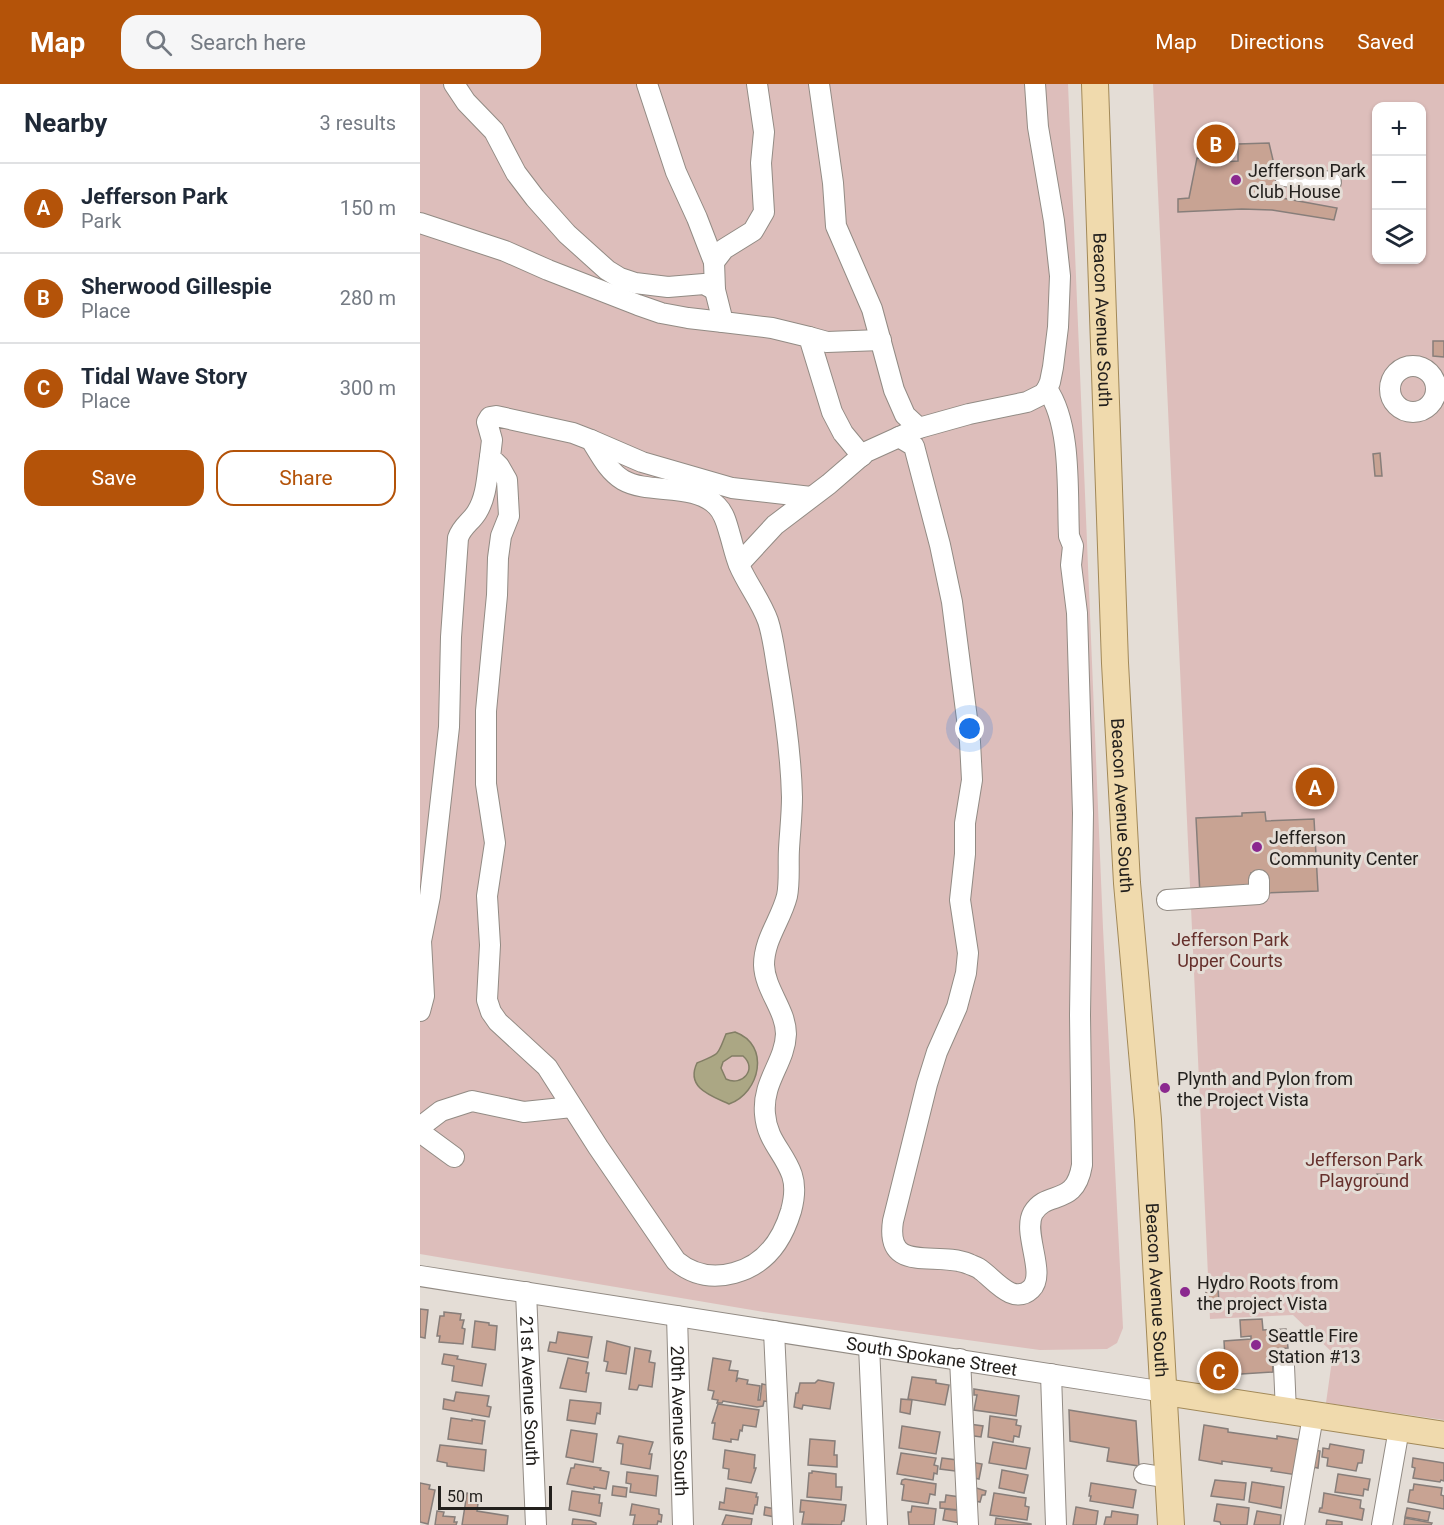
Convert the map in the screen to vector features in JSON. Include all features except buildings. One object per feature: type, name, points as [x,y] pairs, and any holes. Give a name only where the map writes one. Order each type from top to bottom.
[{"type":"main road","name":"Beacon Avenue South","points":[[1095,84],[1110,543],[1120,766],[1127,883],[1148,1120],[1171,1525]]},
{"type":"main road","name":"South Spokane Street","points":[[1165,1392],[1444,1435]]},
{"type":"street","points":[[454,84],[466,102],[494,131],[516,173],[535,198],[567,234],[607,270],[635,283],[660,286],[704,284],[715,290]]},
{"type":"street","points":[[647,84],[676,172],[714,262],[715,290],[723,322]]},
{"type":"street","points":[[714,262],[724,249],[753,231],[764,212],[761,163],[764,132],[757,84]]},
{"type":"street","points":[[819,84],[833,183],[836,226],[872,309],[894,390],[905,415],[919,428]]},
{"type":"street","points":[[739,564],[775,525],[862,456],[919,428],[969,414],[1027,402],[1047,389],[1053,367],[1058,327],[1060,276],[1038,127],[1035,84]]},
{"type":"street","points":[[1285,176],[1330,182]]},
{"type":"street","points":[[420,223],[505,251],[548,270],[654,310],[688,318],[772,328],[836,342],[880,340]]},
{"type":"street","points":[[809,337],[832,412],[843,434],[862,456]]},
{"type":"street","points":[[899,437],[914,446],[940,545],[952,602],[970,742],[972,780],[965,823],[965,854],[960,900],[968,953],[966,973],[957,1007],[937,1052],[927,1084],[892,1221],[892,1243],[899,1253],[909,1257],[965,1262],[981,1269],[1006,1291],[1024,1293],[1031,1290],[1035,1284],[1036,1273],[1030,1235],[1031,1217],[1041,1206],[1074,1188],[1082,1166],[1080,1016],[1083,813],[1077,613],[1071,565],[1073,546],[1069,532],[1061,417],[1047,389]]},
{"type":"street","points":[[420,1011],[423,1007],[424,996],[421,941],[430,896],[449,727],[451,628],[458,538],[461,529],[475,515],[481,504],[494,439],[515,425],[530,424],[573,433],[642,462],[732,488],[811,497]]},
{"type":"street","points":[[494,439],[499,466],[507,480],[509,516],[501,536],[498,558],[497,595],[486,711],[486,784],[495,843],[487,896],[490,945],[487,1000],[498,1022],[547,1066],[676,1261],[688,1270],[713,1276],[743,1271],[765,1257],[782,1236],[793,1203],[795,1188],[792,1176],[766,1128],[765,1100],[766,1090],[783,1051],[786,1030],[764,968],[768,939],[787,896],[789,880],[792,799],[787,723],[768,621],[739,564],[726,520],[717,506],[705,497],[690,492],[625,482],[605,463],[591,440]]},
{"type":"street","points":[[1167,900],[1259,894],[1259,880]]},
{"type":"street","points":[[454,1157],[420,1130],[441,1111],[472,1101],[524,1112],[572,1107]]},
{"type":"street","name":"South Spokane Street","points":[[420,1276],[1165,1392]]},
{"type":"street","name":"21st Avenue South","points":[[526,1292],[536,1525]]},
{"type":"street","name":"20th Avenue South","points":[[677,1316],[682,1525]]},
{"type":"street","points":[[774,1331],[783,1525]]},
{"type":"street","points":[[869,1346],[877,1525]]},
{"type":"street","points":[[960,1359],[968,1525]]},
{"type":"street","points":[[1284,1366],[1286,1412]]},
{"type":"street","points":[[1050,1374],[1061,1460],[1056,1525]]},
{"type":"street","points":[[1294,1525],[1313,1416]]},
{"type":"street","points":[[1382,1525],[1399,1429]]},
{"type":"street","points":[[1144,1474],[1169,1478]]},
{"type":"green space","points":[[420,84],[1068,84],[1103,928],[1123,1328],[1117,1343],[1107,1349],[1040,1350],[764,1312],[420,1254]]},
{"type":"green space","points":[[1153,84],[1444,84],[1444,1420],[1326,1403],[1333,1353],[1293,1315],[1210,1319]]},
{"type":"shaded area","points":[[735,1032],[746,1038],[754,1047],[757,1058],[754,1080],[748,1090],[729,1104],[702,1090],[697,1085],[694,1072],[697,1063],[717,1053],[726,1034]],"holes":[[[732,1056],[743,1056],[749,1066],[746,1075],[738,1081],[726,1079],[721,1068],[723,1062]]]},
{"type":"place","name":"Sherwood Gillespie","points":[[1216,144]]},
{"type":"place","name":"Jefferson Park Club House","points":[[1236,180]]},
{"type":"place","name":"Jefferson Park","points":[[1315,787]]},
{"type":"place","name":"Jefferson Community Center","points":[[1257,847]]},
{"type":"place","name":"Plynth and Pylon from the Project Vista","points":[[1165,1088]]},
{"type":"place","name":"Hydro Roots from the project Vista","points":[[1185,1292]]},
{"type":"place","name":"Seattle Fire Station #13","points":[[1256,1345]]},
{"type":"place","name":"Tidal Wave Story","points":[[1219,1371]]},
{"type":"park label","name":"Jefferson Park Upper Courts","points":[[1230,949]]},
{"type":"park label","name":"Jefferson Park Playground","points":[[1364,1169]]}]
